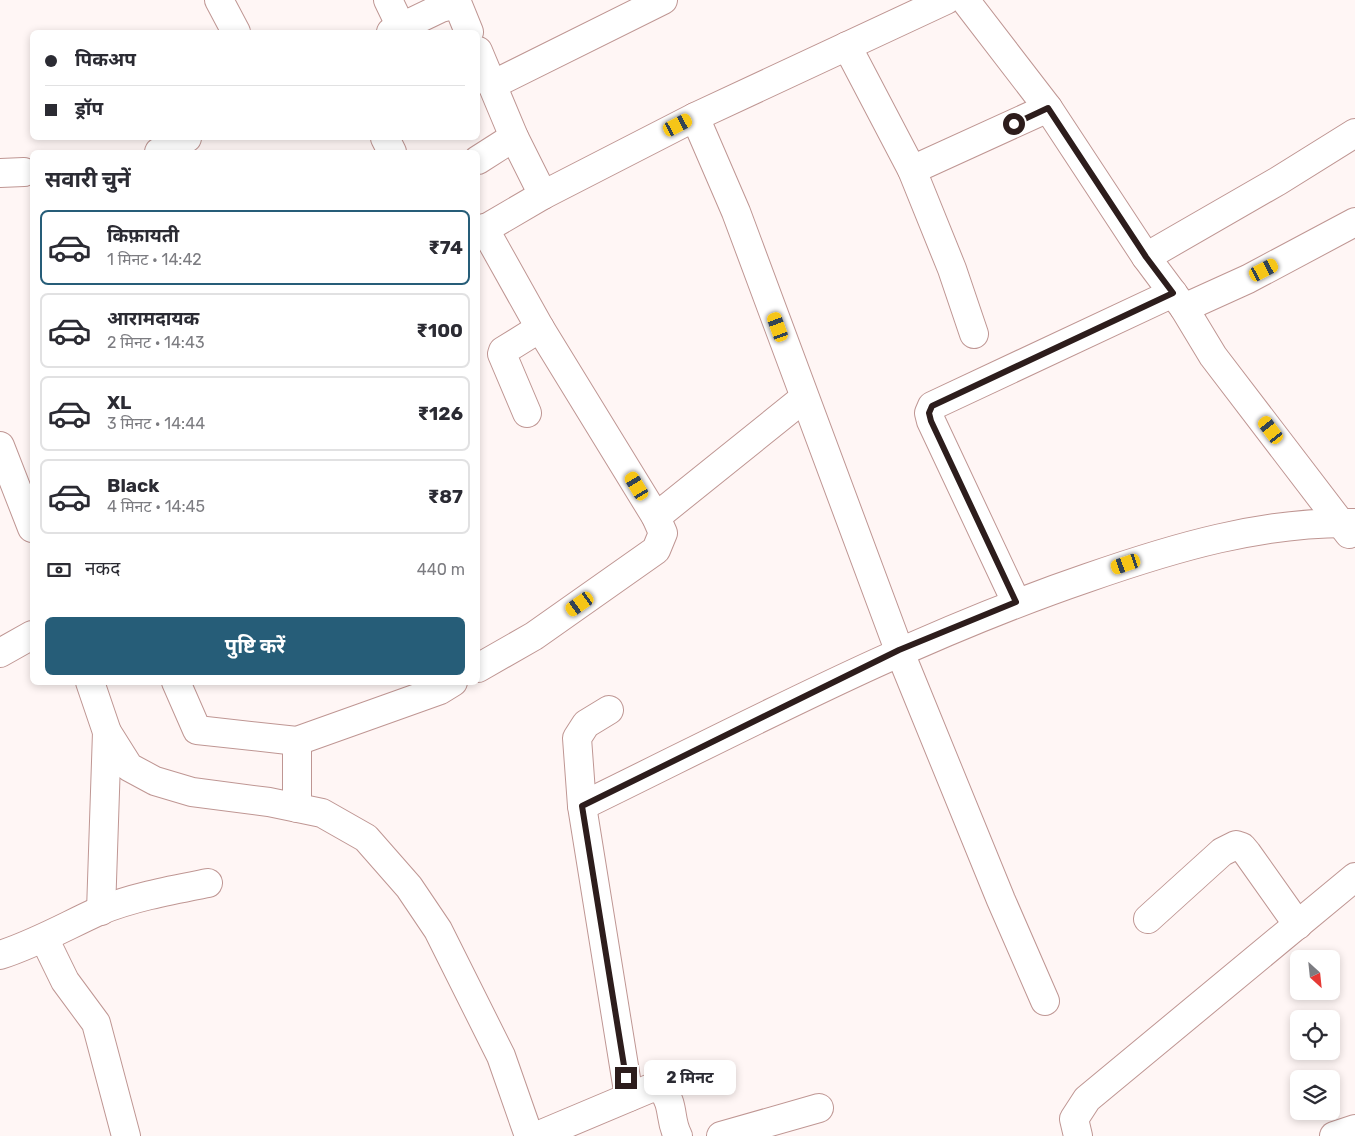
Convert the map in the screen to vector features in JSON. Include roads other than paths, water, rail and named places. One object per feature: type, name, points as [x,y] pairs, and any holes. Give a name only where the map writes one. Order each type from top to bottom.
[{"type":"street","points":[[219,0],[235,30]]},
{"type":"street","points":[[388,0],[396,30],[457,2],[469,30]]},
{"type":"street","points":[[492,85],[663,0]]},
{"type":"street","points":[[480,667],[534,636],[656,550],[663,533],[656,517],[481,231],[543,195],[695,117],[946,0]]},
{"type":"street","points":[[965,0],[1048,108],[1213,356],[1351,529]]},
{"type":"street","points":[[847,46],[912,170],[952,268],[974,334]]},
{"type":"street","points":[[480,56],[514,137],[543,195]]},
{"type":"street","points":[[912,170],[1048,108]]},
{"type":"street","points":[[695,117],[736,212],[899,650],[1045,1001]]},
{"type":"street","points":[[1146,257],[1278,181],[1355,133]]},
{"type":"street","points":[[480,159],[514,137]]},
{"type":"street","points":[[163,150],[183,140]]},
{"type":"street","points":[[1016,602],[931,421],[929,413],[932,406],[1178,301],[1248,279],[1355,222]]},
{"type":"street","points":[[527,413],[502,354],[503,351],[540,328]]},
{"type":"street","points":[[656,517],[804,398]]},
{"type":"street","points":[[0,446],[30,523]]},
{"type":"street","points":[[582,806],[899,650],[1016,602],[1144,558],[1200,542],[1263,530],[1351,529]]},
{"type":"street","points":[[0,653],[30,636]]},
{"type":"street","points":[[91,685],[107,732],[129,767],[155,781],[192,792],[322,813],[366,838],[409,887],[438,930],[500,1056],[529,1136]]},
{"type":"street","points":[[177,685],[197,730],[297,742],[440,690],[448,685]]},
{"type":"street","points":[[609,710],[586,724],[577,738],[582,806],[629,1098]]},
{"type":"street","points":[[101,911],[107,732]]},
{"type":"street","points":[[297,742],[297,808]]},
{"type":"street","points":[[1148,919],[1222,852],[1236,846],[1242,847],[1247,853],[1298,925]]},
{"type":"street","points":[[1078,1136],[1074,1120],[1087,1099],[1355,877]]},
{"type":"street","points":[[0,955],[27,947],[101,911],[165,891],[208,883]]},
{"type":"street","points":[[44,938],[65,981],[96,1023],[126,1136]]},
{"type":"street","points":[[537,1136],[651,1088],[662,1089],[669,1099],[678,1136]]},
{"type":"street","points":[[721,1136],[819,1108]]},
{"type":"street","points":[[1334,1136],[1355,1129]]}]
